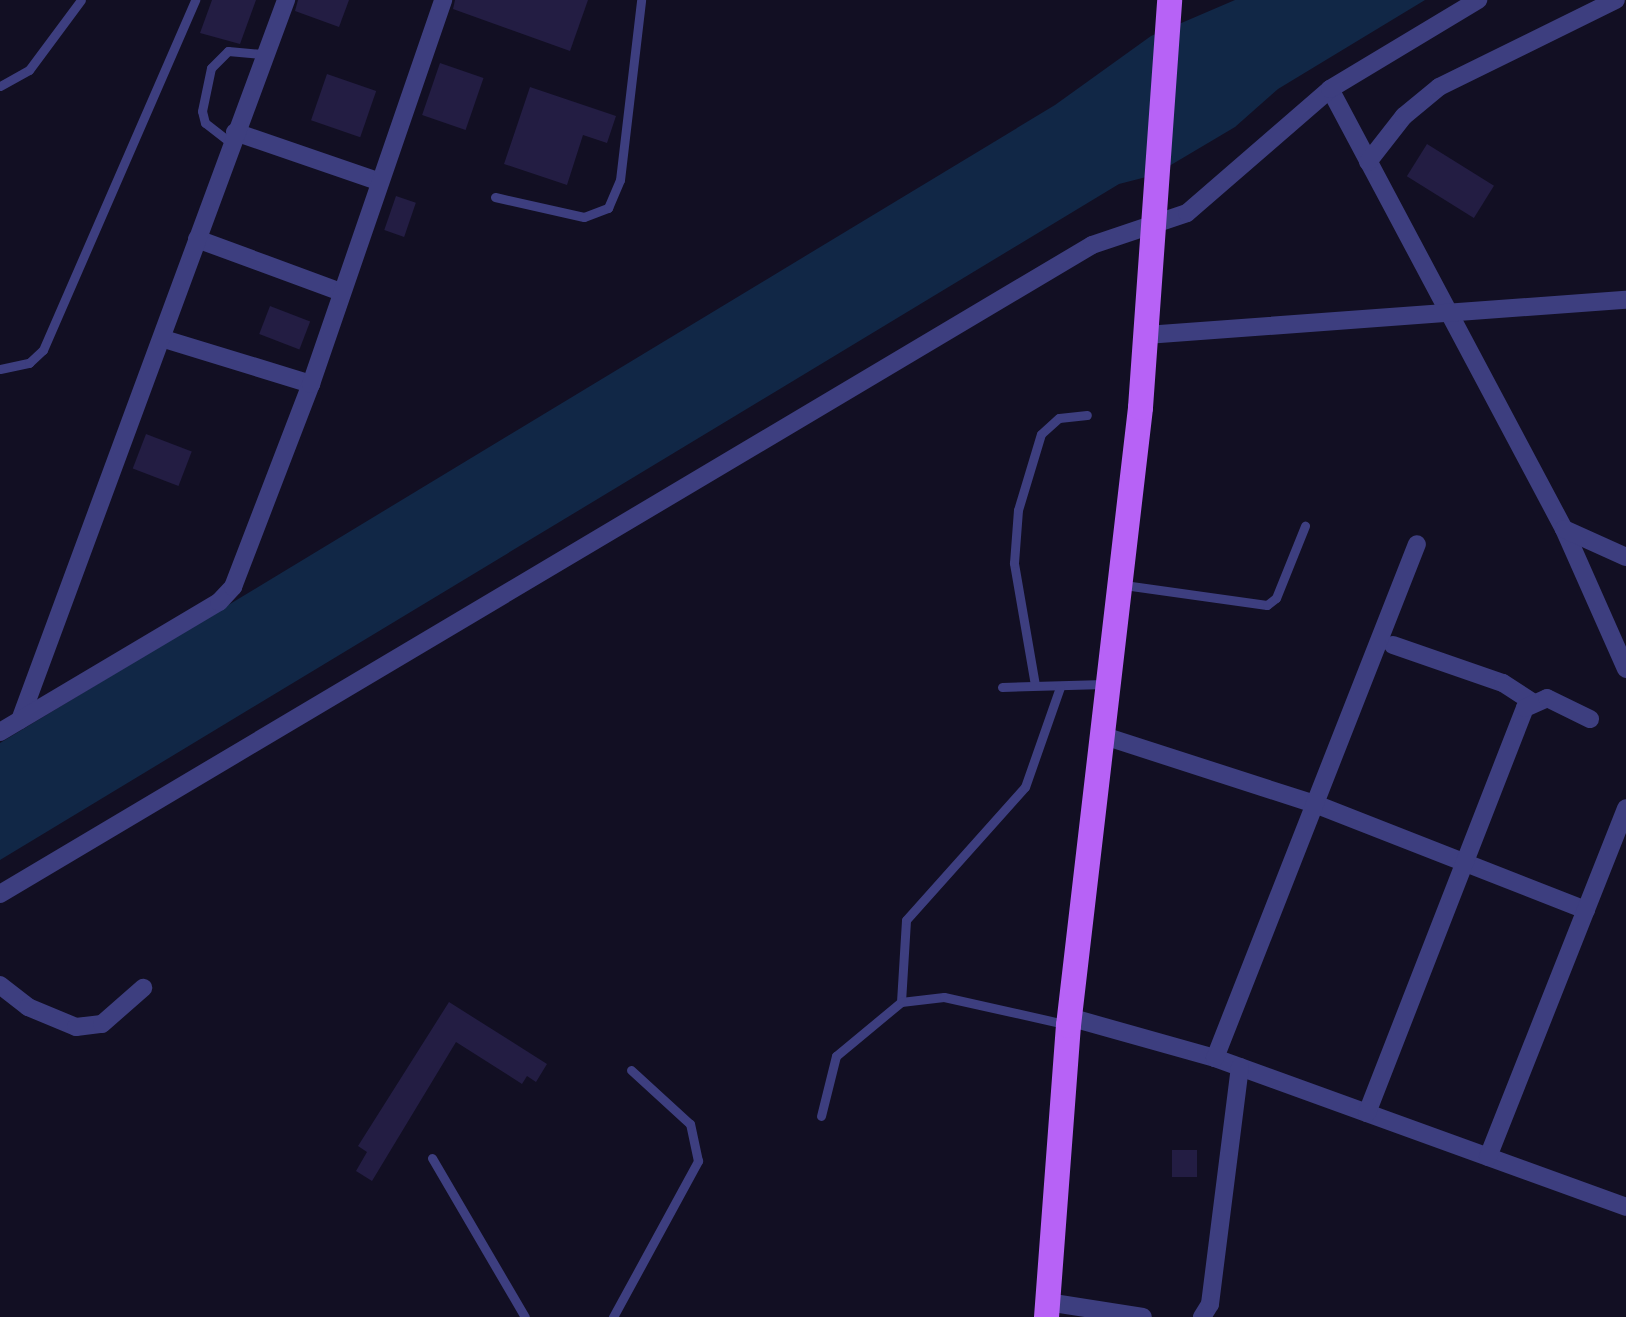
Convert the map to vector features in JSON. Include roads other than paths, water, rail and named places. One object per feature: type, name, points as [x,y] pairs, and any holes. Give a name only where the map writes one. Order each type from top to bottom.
[{"type":"main road","points":[[1046,1310],[1068,1021],[1157,226],[1169,1]]},
{"type":"street","points":[[20,720],[164,339],[233,138],[286,0]]},
{"type":"street","points":[[0,732],[219,602],[233,587],[311,384],[377,181],[443,0]]},
{"type":"street","points":[[0,894],[1092,245],[1157,226],[1187,212],[1330,90],[1478,0]]},
{"type":"street","points":[[1368,162],[1404,116],[1439,87],[1616,0]]},
{"type":"street","points":[[1330,90],[1564,529],[1626,669]]},
{"type":"street","points":[[233,138],[377,181]]},
{"type":"street","points":[[198,239],[342,292]]},
{"type":"street","points":[[1146,335],[1450,316],[1626,300]]},
{"type":"street","points":[[164,339],[311,384]]},
{"type":"street","points":[[1564,529],[1626,557]]},
{"type":"street","points":[[1215,1058],[1418,544]]},
{"type":"street","points":[[1394,645],[1503,683],[1531,700],[1547,698],[1590,718]]},
{"type":"street","points":[[1366,1113],[1462,864],[1531,700]]},
{"type":"street","points":[[1102,736],[1315,804],[1586,910]]},
{"type":"street","points":[[1488,1157],[1626,808]]},
{"type":"street","points":[[0,985],[28,1008],[76,1027],[102,1024],[143,988]]},
{"type":"street","points":[[1068,1021],[1240,1066],[1626,1207]]},
{"type":"street","points":[[1202,1317],[1210,1304],[1240,1066]]},
{"type":"street","points":[[1046,1310],[1142,1317]]},
{"type":"lane","points":[[0,86],[28,70],[82,0]]},
{"type":"lane","points":[[0,369],[29,363],[43,350],[194,0]]},
{"type":"lane","points":[[495,197],[584,218],[608,208],[620,180],[641,0]]},
{"type":"lane","points":[[233,138],[206,123],[202,112],[211,68],[228,51],[266,54]]},
{"type":"lane","points":[[1035,685],[1014,564],[1018,510],[1040,434],[1058,418],[1087,415]]},
{"type":"lane","points":[[1117,584],[1267,605],[1276,598],[1305,526]]},
{"type":"lane","points":[[1002,687],[1106,684]]},
{"type":"lane","points":[[901,1002],[906,920],[1024,787],[1060,687]]},
{"type":"lane","points":[[821,1116],[836,1056],[901,1002],[944,997],[1068,1021]]},
{"type":"lane","points":[[613,1317],[698,1161],[690,1124],[630,1070]]},
{"type":"lane","points":[[432,1158],[525,1317]]},
{"type":"water","points":[[1235,0],[1425,0],[1278,89],[1235,127],[1154,175],[1119,184],[0,860],[0,743],[1055,105],[1151,36]]}]
